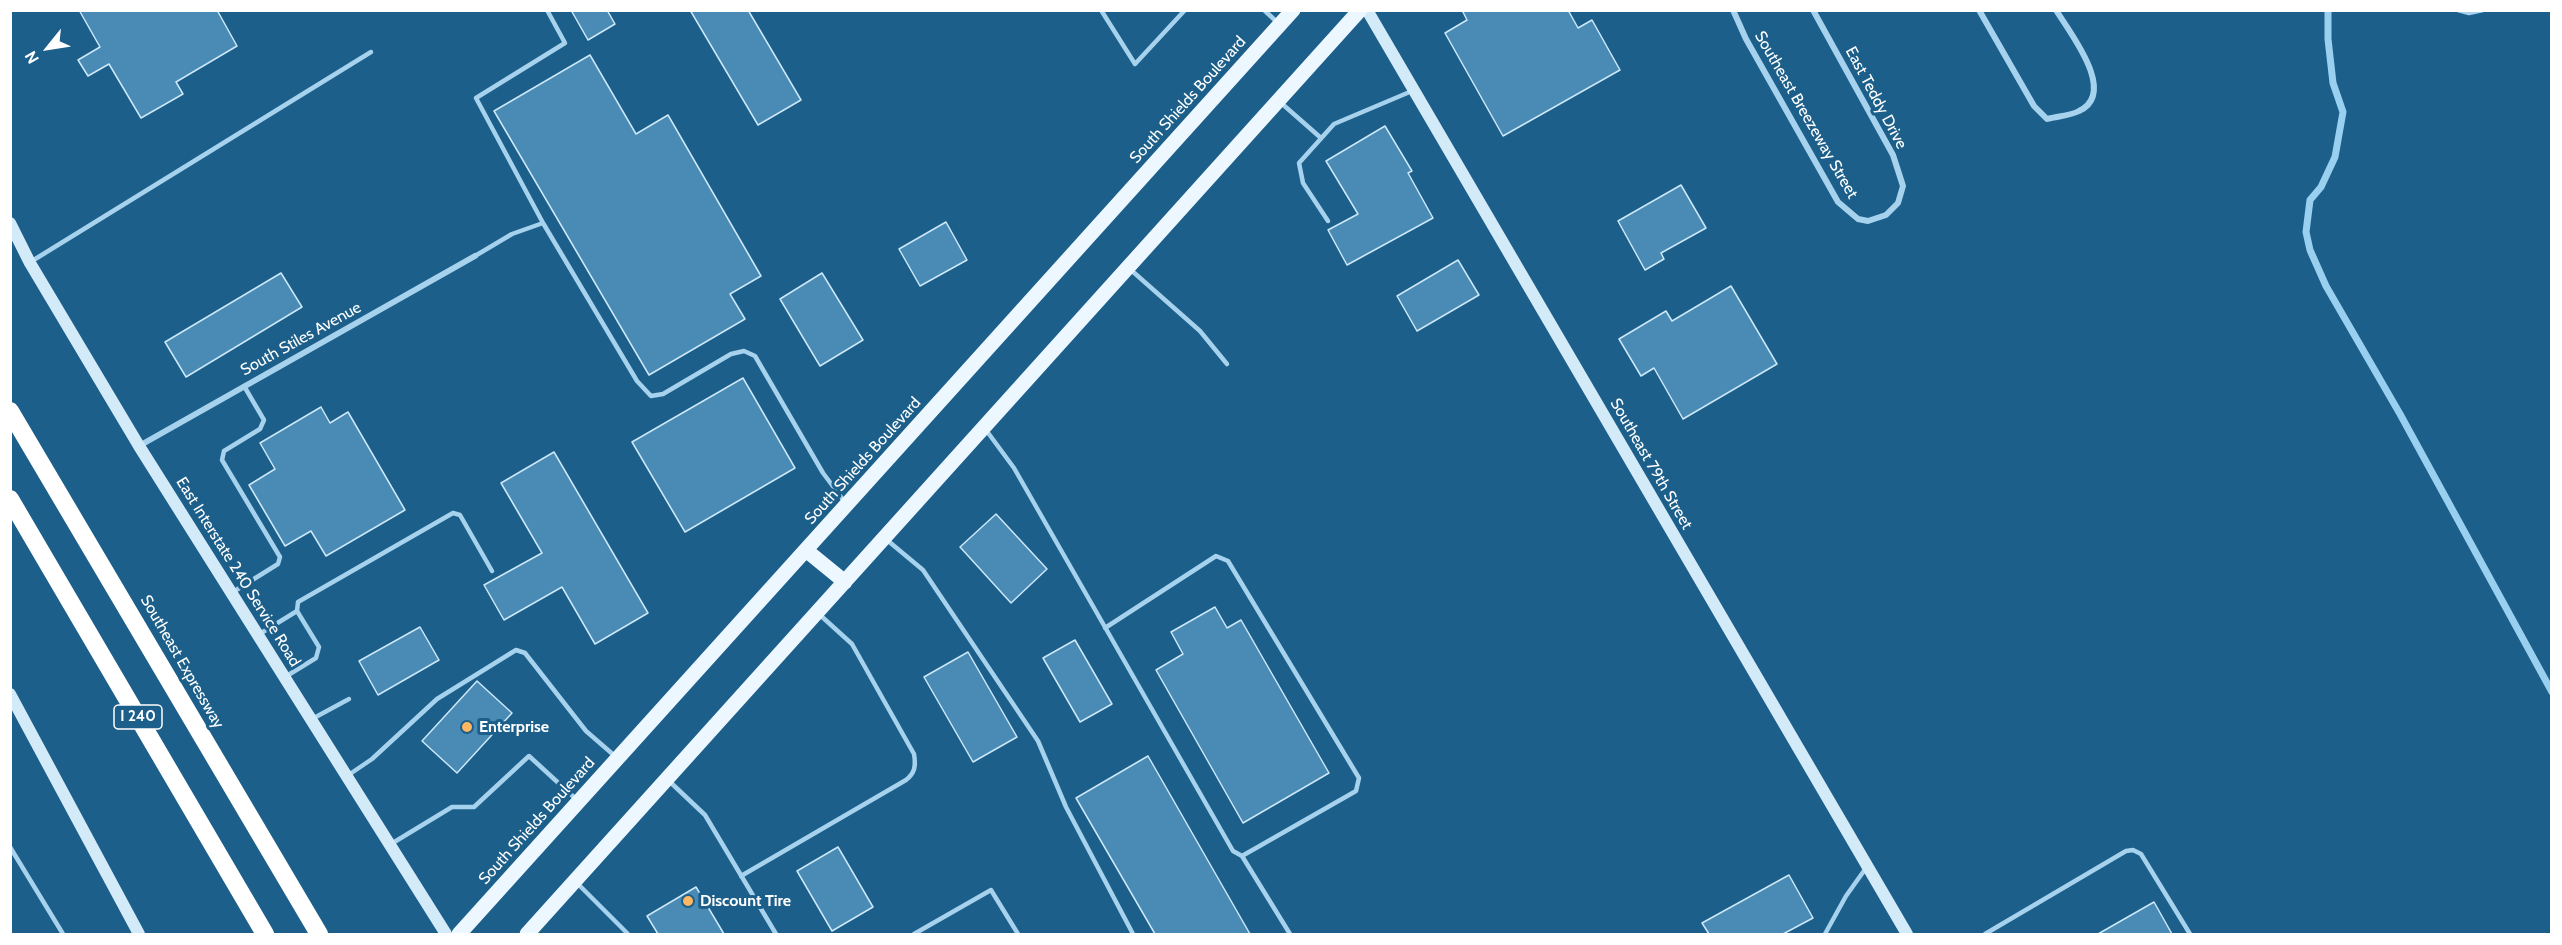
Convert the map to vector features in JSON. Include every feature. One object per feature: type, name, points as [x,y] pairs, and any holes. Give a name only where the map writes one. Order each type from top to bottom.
[{"type":"highway","name":"Southeast Expressway","points":[[10,411],[319,934]]},
{"type":"highway","name":"I 240","points":[[10,499],[265,934]]},
{"type":"main road","name":"South Shields Boulevard","points":[[459,934],[848,506],[1293,10]]},
{"type":"main road","points":[[527,934],[1280,102],[1360,10]]},
{"type":"main road","points":[[807,551],[845,582]]},
{"type":"street","name":"Southeast 79th Street","points":[[1367,10],[1412,91],[1908,934]]},
{"type":"street","name":"Southeast Breezeway Street","points":[[1733,10],[1746,39],[1838,202],[1858,219],[1868,221]]},
{"type":"street","name":"East Teddy Drive","points":[[1813,10],[1893,156],[1903,186],[1898,202],[1886,215],[1868,221]]},
{"type":"street","points":[[1979,10],[2034,106],[2047,119],[2080,111],[2090,100],[2095,81],[2089,66],[2056,10]]},
{"type":"street","name":"East Interstate 240 Service Road","points":[[10,223],[30,263],[139,446],[446,934]]},
{"type":"street","name":"South Stiles Avenue","points":[[139,446],[476,256]]},
{"type":"street","points":[[10,694],[16,715],[140,934]]},
{"type":"lane","points":[[547,10],[565,43],[476,98],[543,223],[637,381],[651,396],[663,394],[731,354],[744,351],[754,356],[818,465],[848,506]]},
{"type":"lane","points":[[1101,10],[1135,64],[1185,10]]},
{"type":"lane","points":[[1264,10],[1280,24]]},
{"type":"lane","points":[[2458,10],[2469,14],[2482,10]]},
{"type":"lane","points":[[30,263],[371,52]]},
{"type":"lane","points":[[1328,221],[1303,183],[1299,163],[1334,124],[1412,91]]},
{"type":"lane","points":[[1280,102],[1321,138]]},
{"type":"lane","points":[[476,256],[512,234],[543,223]]},
{"type":"lane","points":[[1129,268],[1200,331],[1227,364]]},
{"type":"lane","points":[[231,593],[278,564],[280,557],[222,460],[224,451],[260,429],[264,420],[244,386]]},
{"type":"lane","points":[[985,427],[1014,468],[1233,851],[1242,856],[1290,934]]},
{"type":"lane","points":[[285,677],[316,658],[319,647],[297,611],[298,602],[453,513],[460,515],[492,571]]},
{"type":"lane","points":[[885,538],[923,570],[1038,741],[1066,807],[1133,934]]},
{"type":"lane","points":[[1105,628],[1216,556],[1228,561],[1347,758],[1359,778],[1356,791],[1242,856]]},
{"type":"lane","points":[[258,635],[297,611]]},
{"type":"lane","points":[[741,876],[906,780],[912,775],[916,765],[914,754],[852,644],[818,614]]},
{"type":"lane","points":[[347,776],[372,759],[437,699],[516,650],[525,653],[586,731],[618,759]]},
{"type":"lane","points":[[311,719],[349,699]]},
{"type":"lane","points":[[391,844],[452,807],[474,807],[529,756],[579,802]]},
{"type":"lane","points":[[668,780],[705,815],[776,934]]},
{"type":"lane","points":[[10,847],[63,934]]},
{"type":"lane","points":[[1985,934],[2126,851],[2133,850],[2142,855],[2190,934]]},
{"type":"lane","points":[[1826,934],[1846,896],[1868,866]]},
{"type":"lane","points":[[576,881],[628,934]]},
{"type":"lane","points":[[914,934],[992,890],[1018,934]]},
{"type":"building","points":[[79,10],[217,10],[237,46],[176,82],[183,94],[141,118],[109,64],[88,76],[78,60],[100,47]]},
{"type":"building","points":[[571,10],[607,10],[615,24],[588,40]]},
{"type":"building","points":[[690,10],[748,10],[801,100],[758,125]]},
{"type":"building","points":[[1462,10],[1568,10],[1578,28],[1592,20],[1620,70],[1503,136],[1445,33],[1467,20]]},
{"type":"building","points":[[590,55],[636,134],[668,115],[761,276],[730,294],[745,319],[649,375],[494,111]]},
{"type":"building","points":[[1385,126],[1412,171],[1408,173],[1433,218],[1347,265],[1328,230],[1358,214],[1326,161]]},
{"type":"building","points":[[1681,185],[1706,228],[1661,253],[1664,259],[1645,270],[1618,221]]},
{"type":"building","points":[[946,222],[967,260],[920,286],[899,249]]},
{"type":"building","points":[[1458,260],[1479,295],[1417,331],[1397,296]]},
{"type":"building","points":[[281,273],[302,307],[186,377],[165,342]]},
{"type":"building","points":[[822,273],[863,340],[820,366],[780,299]]},
{"type":"building","points":[[1731,286],[1777,364],[1683,419],[1654,368],[1641,376],[1619,339],[1666,311],[1672,321]]},
{"type":"building","points":[[743,378],[795,468],[685,532],[632,442]]},
{"type":"building","points":[[321,407],[330,423],[348,412],[405,510],[326,556],[311,531],[285,546],[249,485],[275,469],[260,443]]},
{"type":"building","points":[[554,452],[648,613],[595,644],[562,587],[504,620],[484,585],[542,553],[501,483]]},
{"type":"building","points":[[996,514],[1047,569],[1011,603],[960,547]]},
{"type":"building","points":[[1215,607],[1227,628],[1241,620],[1329,773],[1243,823],[1156,670],[1183,654],[1171,632]]},
{"type":"building","points":[[420,627],[439,660],[378,695],[359,661]]},
{"type":"building","points":[[1075,640],[1112,704],[1080,722],[1043,658]]},
{"type":"building","points":[[968,652],[1017,737],[973,762],[924,677]]},
{"type":"building","name":"Enterprise","points":[[477,681],[512,713],[457,773],[422,741]]},
{"type":"building","points":[[1148,756],[1250,934],[1155,934],[1076,798]]},
{"type":"building","points":[[838,847],[873,907],[832,931],[797,871]]},
{"type":"building","points":[[1789,875],[1813,918],[1783,934],[1709,934],[1702,923]]},
{"type":"building","name":"Discount Tire","points":[[696,887],[724,934],[658,934],[647,916]]},
{"type":"building","points":[[2154,902],[2172,934],[2098,934]]},
{"type":"waterway","points":[[2328,10],[2328,39],[2333,83],[2343,112],[2335,157],[2321,187],[2310,200],[2306,232],[2310,250],[2326,286],[2400,414],[2552,692]]},
{"type":"place","name":"Enterprise","points":[[467,727]]},
{"type":"place","name":"Discount Tire","points":[[688,901]]}]
